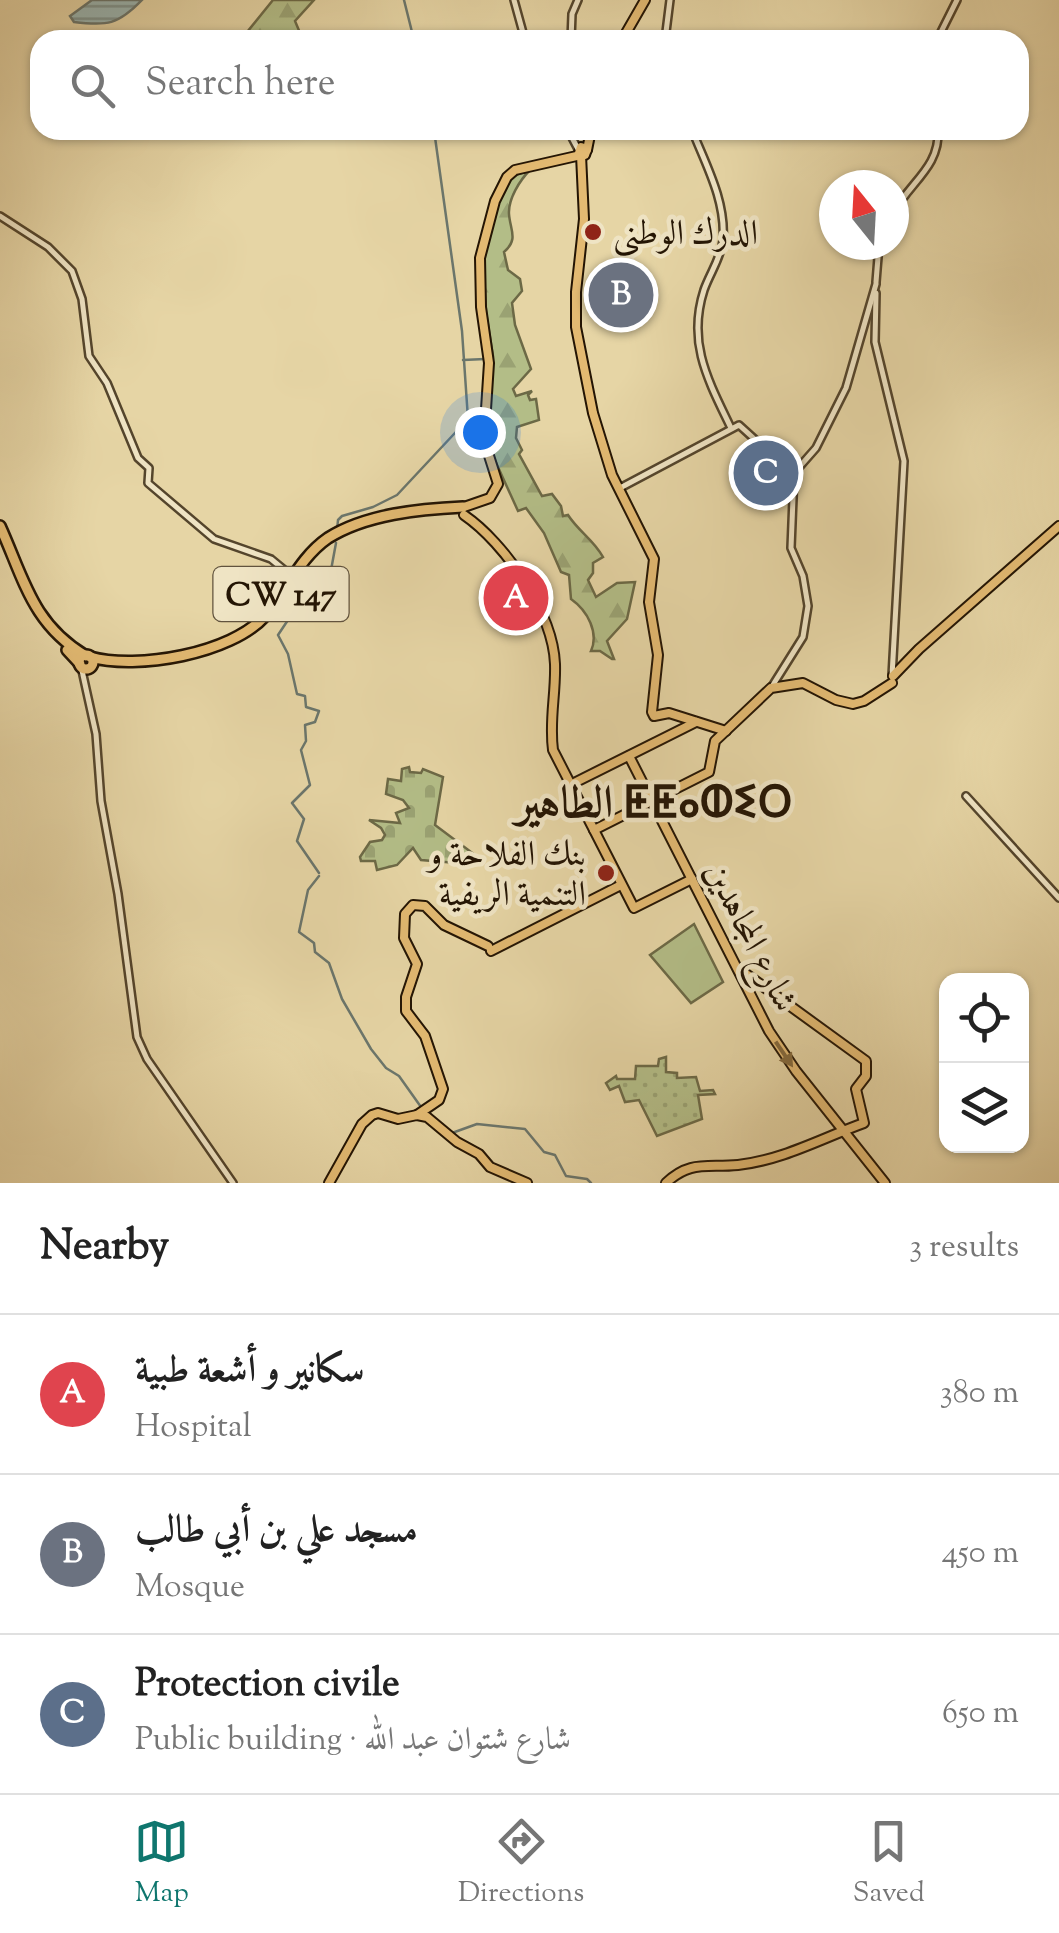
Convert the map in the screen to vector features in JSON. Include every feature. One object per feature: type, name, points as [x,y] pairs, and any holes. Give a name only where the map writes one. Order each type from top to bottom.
[{"type":"highway","name":"CW 147","points":[[86,663],[143,664],[230,640],[262,619],[313,551],[346,529],[416,510],[468,510]]},
{"type":"highway","points":[[0,526],[41,619],[86,663]]},
{"type":"highway","points":[[0,538],[41,626],[86,663]]},
{"type":"main road","points":[[628,30],[645,0]]},
{"type":"main road","points":[[587,140],[582,152],[584,219],[576,281],[576,328],[593,413],[618,489],[654,559],[649,602],[658,654],[654,716],[669,713],[726,732]]},
{"type":"main road","points":[[582,152],[510,173],[495,202],[482,245],[480,307],[489,363],[484,440],[498,484],[493,495],[468,510],[501,548],[546,628],[555,670],[551,731],[554,753],[634,908],[692,879]]},
{"type":"main road","points":[[594,830],[708,772],[715,741],[771,688],[803,682],[848,704],[861,702],[1059,526]]},
{"type":"main road","points":[[570,785],[697,722]]},
{"type":"main road","name":"شارع المجاهدين","points":[[629,756],[769,1030],[885,1183]]},
{"type":"main road","points":[[330,1183],[366,1119],[378,1114],[398,1120],[440,1100],[443,1089],[425,1036],[406,1010],[417,964],[404,938],[406,914],[414,906],[425,906],[444,925],[488,948],[621,885]]},
{"type":"main road","points":[[666,1183],[687,1166],[733,1166],[765,1160],[818,1144],[864,1123],[856,1089],[868,1072],[866,1061],[738,969]]},
{"type":"main road","points":[[417,1114],[478,1154],[490,1168],[527,1183]]},
{"type":"street","points":[[514,0],[522,30]]},
{"type":"street","points":[[571,30],[578,0]]},
{"type":"street","points":[[667,30],[670,0]]},
{"type":"street","points":[[943,30],[957,0]]},
{"type":"street","points":[[574,140],[582,152]]},
{"type":"street","points":[[696,140],[722,214],[721,252],[696,320],[700,354],[735,427],[770,454],[794,497]]},
{"type":"street","points":[[909,189],[936,156],[937,140]]},
{"type":"street","points":[[0,216],[48,247],[72,271],[82,299],[89,356],[106,383],[138,458],[149,468],[148,482],[214,540],[271,559],[297,574]]},
{"type":"street","points":[[878,260],[876,342],[904,461],[893,676]]},
{"type":"street","points":[[771,688],[803,637],[807,619],[803,576],[791,548],[795,470],[815,450],[846,388],[876,284]]},
{"type":"street","points":[[618,489],[735,427]]},
{"type":"street","points":[[86,663],[101,800],[137,1038],[147,1059],[232,1183]]},
{"type":"street","points":[[966,796],[1059,898]]},
{"type":"green space","points":[[273,0],[314,0],[295,21],[299,30],[249,30]]},
{"type":"green space","points":[[530,170],[510,202],[512,238],[504,252],[508,270],[520,279],[522,291],[512,303],[515,325],[531,369],[513,389],[516,396],[532,391],[528,395],[530,400],[536,399],[539,420],[517,427],[516,438],[522,450],[519,454],[542,496],[552,494],[563,516],[568,515],[603,557],[593,563],[588,580],[596,597],[617,583],[635,582],[627,619],[607,641],[614,659],[591,651],[593,630],[587,616],[571,599],[569,575],[561,572],[544,533],[526,508],[518,511],[488,445],[493,356],[483,257],[496,204],[513,176]]},
{"type":"green space","points":[[409,767],[410,772],[421,773],[423,769],[443,777],[435,825],[475,855],[469,864],[421,860],[413,848],[397,865],[377,870],[375,861],[361,861],[370,842],[382,840],[385,835],[369,820],[400,823],[396,813],[409,808],[403,800],[386,794],[388,779],[401,781],[402,769]]},
{"type":"green space","points":[[694,924],[723,982],[691,1003],[650,955]]},
{"type":"green space","points":[[666,1057],[666,1072],[677,1073],[677,1078],[696,1077],[700,1091],[713,1090],[715,1094],[698,1095],[702,1119],[657,1136],[639,1100],[625,1102],[619,1086],[610,1090],[606,1083],[616,1076],[635,1079],[636,1066],[658,1066],[659,1059]]},
{"type":"water","points":[[92,0],[142,0],[111,22],[74,22],[70,16]]},
{"type":"waterway","points":[[404,0],[412,30]]},
{"type":"waterway","points":[[337,530],[342,516],[397,495],[468,419],[462,331],[435,140]]},
{"type":"waterway","points":[[463,360],[485,359]]},
{"type":"waterway","points":[[319,873],[297,841],[304,819],[292,803],[310,785],[301,750],[306,741],[305,725],[315,722],[319,711],[306,707],[305,696],[297,694],[288,654],[278,635],[292,614],[304,583],[323,587],[329,581],[336,543]]},
{"type":"waterway","points":[[319,876],[308,890],[299,932],[314,943],[315,952],[329,963],[342,999],[371,1049],[386,1068],[399,1076],[421,1107]]},
{"type":"waterway","points":[[452,1133],[477,1124],[525,1129],[544,1152],[555,1155],[566,1176],[591,1183]]},
{"type":"place","name":"الدرك الوطني","points":[[593,232]]},
{"type":"place","name":"مسجد علي بن أبي طالب","points":[[621,295]]},
{"type":"place","name":"Protection civile","points":[[766,473]]},
{"type":"place","name":"سكانير و أشعة طبية","points":[[516,598]]},
{"type":"place","name":"بنك الفلاحة و التنمية الريفية","points":[[606,873]]},
{"type":"district","name":"الطاهير ⵟⵟⴰⵀⵉⵔ","points":[[654,801]]}]
